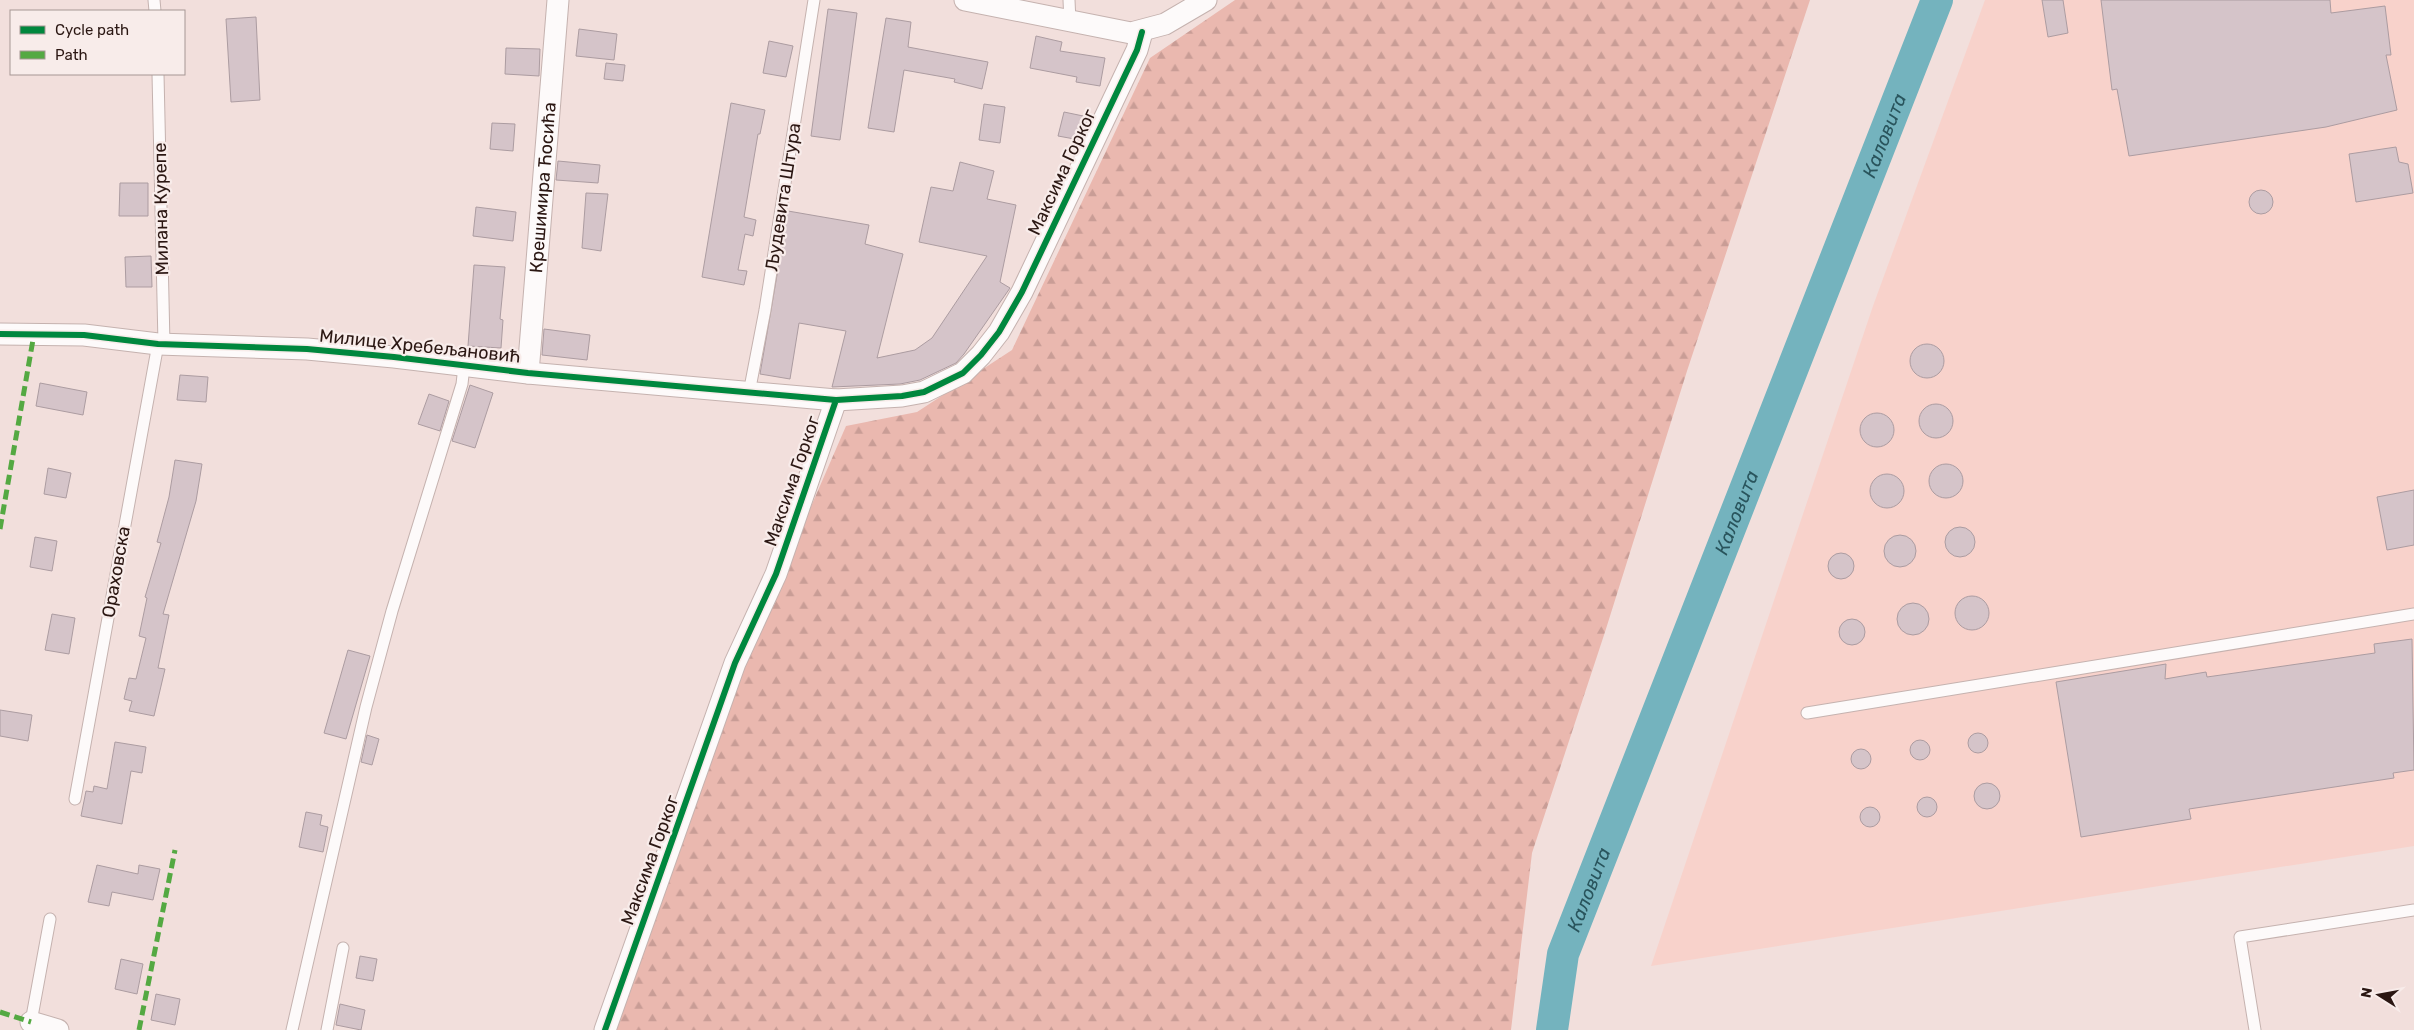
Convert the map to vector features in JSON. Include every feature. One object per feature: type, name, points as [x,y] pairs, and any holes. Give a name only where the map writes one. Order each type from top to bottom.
[{"type":"street","name":"Крешимира Ћосића","points":[[528,374],[558,0]]},
{"type":"street","points":[[971,1],[1120,32],[1142,32],[1165,24],[1206,0]]},
{"type":"street","name":"Максима Горког","points":[[605,1030],[736,663],[776,574],[836,400],[902,396],[924,392],[963,373],[981,355],[999,332],[1022,292],[1137,50],[1142,32]]},
{"type":"street","name":"Милице Хребељановић","points":[[0,334],[84,335],[161,344],[307,349],[528,374],[836,400]]},
{"type":"street","points":[[31,1022],[58,1030]]},
{"type":"lane","name":"Људевита Штура","points":[[749,393],[766,310],[814,0]]},
{"type":"lane","points":[[1069,0],[1070,22]]},
{"type":"lane","name":"Милана Курепе","points":[[158,75],[161,344]]},
{"type":"lane","name":"Ораховска","points":[[75,799],[161,344]]},
{"type":"lane","points":[[292,1030],[366,707],[392,610],[462,384],[464,366]]},
{"type":"lane","points":[[1807,713],[2414,614]]},
{"type":"lane","points":[[2255,1030],[2240,937],[2414,910]]},
{"type":"lane","points":[[31,1022],[50,919]]},
{"type":"lane","points":[[327,1030],[343,948]]},
{"type":"shaded area","points":[[1985,0],[2414,0],[2414,846],[1651,966],[1873,306]]},
{"type":"green space","points":[[1235,0],[1810,0],[1687,371],[1605,632],[1532,853],[1511,1030],[616,1030],[733,686],[846,426],[917,412],[1012,350],[1150,58]]},
{"type":"building","points":[[2042,0],[2063,0],[2068,33],[2048,37]]},
{"type":"building","points":[[2101,0],[2330,0],[2331,13],[2385,6],[2391,55],[2386,55],[2397,110],[2326,127],[2129,156],[2117,89],[2112,90]]},
{"type":"building","points":[[828,9],[857,13],[840,140],[811,136]]},
{"type":"building","points":[[256,17],[260,100],[231,102],[226,19]]},
{"type":"building","points":[[886,18],[911,22],[908,47],[988,62],[982,89],[954,82],[955,79],[904,70],[894,132],[868,128]]},
{"type":"building","points":[[579,29],[617,34],[614,60],[576,56]]},
{"type":"building","points":[[1036,36],[1062,42],[1060,51],[1105,58],[1100,86],[1076,82],[1077,77],[1030,68]]},
{"type":"building","points":[[769,41],[793,46],[786,77],[763,73]]},
{"type":"building","points":[[506,48],[540,49],[539,76],[505,74]]},
{"type":"building","points":[[606,63],[625,65],[623,81],[604,79]]},
{"type":"building","points":[[731,103],[765,110],[760,134],[758,134],[744,217],[756,220],[753,236],[745,234],[738,270],[747,271],[744,285],[702,277]]},
{"type":"building","points":[[984,104],[1005,107],[1000,143],[979,140]]},
{"type":"building","points":[[1064,112],[1088,117],[1080,140],[1058,136]]},
{"type":"building","points":[[492,123],[515,124],[513,151],[490,149]]},
{"type":"building","points":[[2396,147],[2399,162],[2408,164],[2413,193],[2356,202],[2349,154]]},
{"type":"building","points":[[558,161],[600,165],[598,183],[556,180]]},
{"type":"building","points":[[960,162],[994,171],[987,199],[1016,205],[1000,282],[1010,288],[956,363],[920,380],[900,384],[832,387],[846,331],[799,323],[790,379],[760,374],[788,211],[869,225],[865,244],[903,254],[877,358],[915,350],[932,338],[987,256],[919,242],[931,187],[953,191]]},
{"type":"building","points":[[120,183],[148,183],[148,216],[119,216]]},
{"type":"building","points":[[2261,190],[2266,191],[2272,197],[2272,207],[2266,213],[2261,214],[2256,213],[2250,207],[2249,202],[2250,197],[2256,191]]},
{"type":"building","points":[[586,193],[608,194],[601,251],[582,248]]},
{"type":"building","points":[[476,207],[516,212],[513,241],[473,236]]},
{"type":"building","points":[[151,256],[152,287],[126,287],[125,257]]},
{"type":"building","points":[[474,265],[505,267],[500,319],[503,320],[501,348],[468,346]]},
{"type":"building","points":[[544,329],[590,335],[587,360],[542,355]]},
{"type":"building","points":[[1927,344],[1934,345],[1939,349],[1943,354],[1943,368],[1939,373],[1934,377],[1927,378],[1920,377],[1915,373],[1911,368],[1910,361],[1911,354],[1915,349],[1920,345]]},
{"type":"building","points":[[180,375],[208,377],[206,402],[177,400]]},
{"type":"building","points":[[40,383],[87,392],[83,415],[36,406]]},
{"type":"building","points":[[470,385],[493,393],[475,448],[452,441]]},
{"type":"building","points":[[429,394],[449,401],[440,431],[418,424]]},
{"type":"building","points":[[1936,404],[1943,405],[1948,409],[1952,414],[1952,428],[1948,433],[1943,437],[1936,438],[1929,437],[1924,433],[1920,428],[1919,421],[1920,414],[1924,409],[1929,405]]},
{"type":"building","points":[[1877,413],[1884,414],[1889,418],[1893,423],[1893,437],[1889,442],[1884,446],[1877,447],[1870,446],[1865,442],[1861,437],[1860,430],[1861,423],[1865,418],[1870,414]]},
{"type":"building","points":[[175,460],[202,464],[196,501],[163,614],[169,615],[158,668],[165,669],[154,716],[129,711],[132,701],[124,699],[129,678],[136,679],[146,638],[139,636],[147,598],[145,597],[161,543],[157,542],[169,497]]},
{"type":"building","points":[[1946,464],[1953,465],[1958,469],[1962,474],[1962,488],[1958,493],[1953,497],[1946,498],[1939,497],[1934,493],[1930,488],[1929,481],[1930,474],[1934,469],[1939,465]]},
{"type":"building","points":[[48,468],[71,473],[66,498],[44,494]]},
{"type":"building","points":[[1887,474],[1894,475],[1899,479],[1903,484],[1903,498],[1899,503],[1894,507],[1887,508],[1880,507],[1875,503],[1871,498],[1870,491],[1871,484],[1875,479],[1880,475]]},
{"type":"building","points":[[2414,490],[2414,545],[2387,550],[2377,497]]},
{"type":"building","points":[[1960,527],[1966,528],[1974,536],[1974,548],[1966,556],[1960,557],[1954,556],[1946,548],[1945,542],[1946,536],[1954,528]]},
{"type":"building","points":[[1900,535],[1906,536],[1911,540],[1915,545],[1915,557],[1911,562],[1906,566],[1900,567],[1894,566],[1889,562],[1885,557],[1884,551],[1885,545],[1889,540],[1894,536]]},
{"type":"building","points":[[35,537],[57,541],[52,571],[30,567]]},
{"type":"building","points":[[1841,553],[1850,557],[1854,566],[1850,575],[1841,579],[1832,575],[1828,566],[1832,557]]},
{"type":"building","points":[[1972,596],[1984,601],[1989,613],[1984,625],[1972,630],[1960,625],[1955,613],[1960,601]]},
{"type":"building","points":[[1913,603],[1924,608],[1929,619],[1924,630],[1913,635],[1902,630],[1897,619],[1902,608]]},
{"type":"building","points":[[52,614],[75,618],[69,654],[45,650]]},
{"type":"building","points":[[1852,619],[1861,623],[1865,632],[1861,641],[1852,645],[1843,641],[1839,632],[1843,623]]},
{"type":"building","points":[[2412,639],[2414,770],[2393,773],[2394,778],[2189,809],[2191,819],[2081,837],[2056,682],[2166,664],[2165,679],[2206,672],[2207,677],[2375,653],[2374,644]]},
{"type":"building","points":[[348,650],[370,656],[346,739],[324,733]]},
{"type":"building","points":[[0,710],[32,715],[28,741],[0,736]]},
{"type":"building","points":[[1978,733],[1985,736],[1988,743],[1985,750],[1978,753],[1971,750],[1968,743],[1971,736]]},
{"type":"building","points":[[367,735],[379,739],[372,765],[361,762]]},
{"type":"building","points":[[1920,740],[1927,743],[1930,750],[1927,757],[1920,760],[1913,757],[1910,750],[1913,743]]},
{"type":"building","points":[[115,742],[146,747],[142,773],[131,771],[122,824],[81,816],[86,791],[93,792],[94,786],[107,789]]},
{"type":"building","points":[[1857,749],[1865,749],[1871,755],[1871,763],[1865,769],[1857,769],[1851,763],[1851,755]]},
{"type":"building","points":[[1987,783],[1996,787],[2000,796],[1996,805],[1987,809],[1978,805],[1974,796],[1978,787]]},
{"type":"building","points":[[1927,797],[1934,800],[1937,807],[1934,814],[1927,817],[1920,814],[1917,807],[1920,800]]},
{"type":"building","points":[[1870,807],[1877,810],[1880,817],[1877,824],[1870,827],[1863,824],[1860,817],[1863,810]]},
{"type":"building","points":[[306,812],[322,815],[320,825],[328,827],[323,852],[299,847]]},
{"type":"building","points":[[97,865],[138,874],[139,865],[160,869],[153,900],[112,892],[109,906],[88,902]]},
{"type":"building","points":[[360,956],[377,959],[373,981],[356,978]]},
{"type":"building","points":[[121,959],[143,964],[137,994],[115,989]]},
{"type":"building","points":[[156,994],[180,999],[175,1025],[151,1020]]},
{"type":"building","points":[[340,1004],[365,1010],[361,1030],[336,1025]]},
{"type":"waterway","name":"Каловита","points":[[1552,1030],[1563,954],[1937,0]]},
{"type":"marked path","points":[[0,529],[34,334]]},
{"type":"marked path","points":[[139,1030],[175,850]]},
{"type":"marked path","points":[[0,1012],[31,1022]]},
{"type":"cycle path","points":[[0,334],[84,335],[158,344],[307,349],[528,373],[836,400],[902,396],[924,392],[963,373],[981,355],[999,332],[1022,292],[1137,50],[1142,32]]},
{"type":"cycle path","points":[[605,1030],[735,663],[776,574],[836,400]]}]
